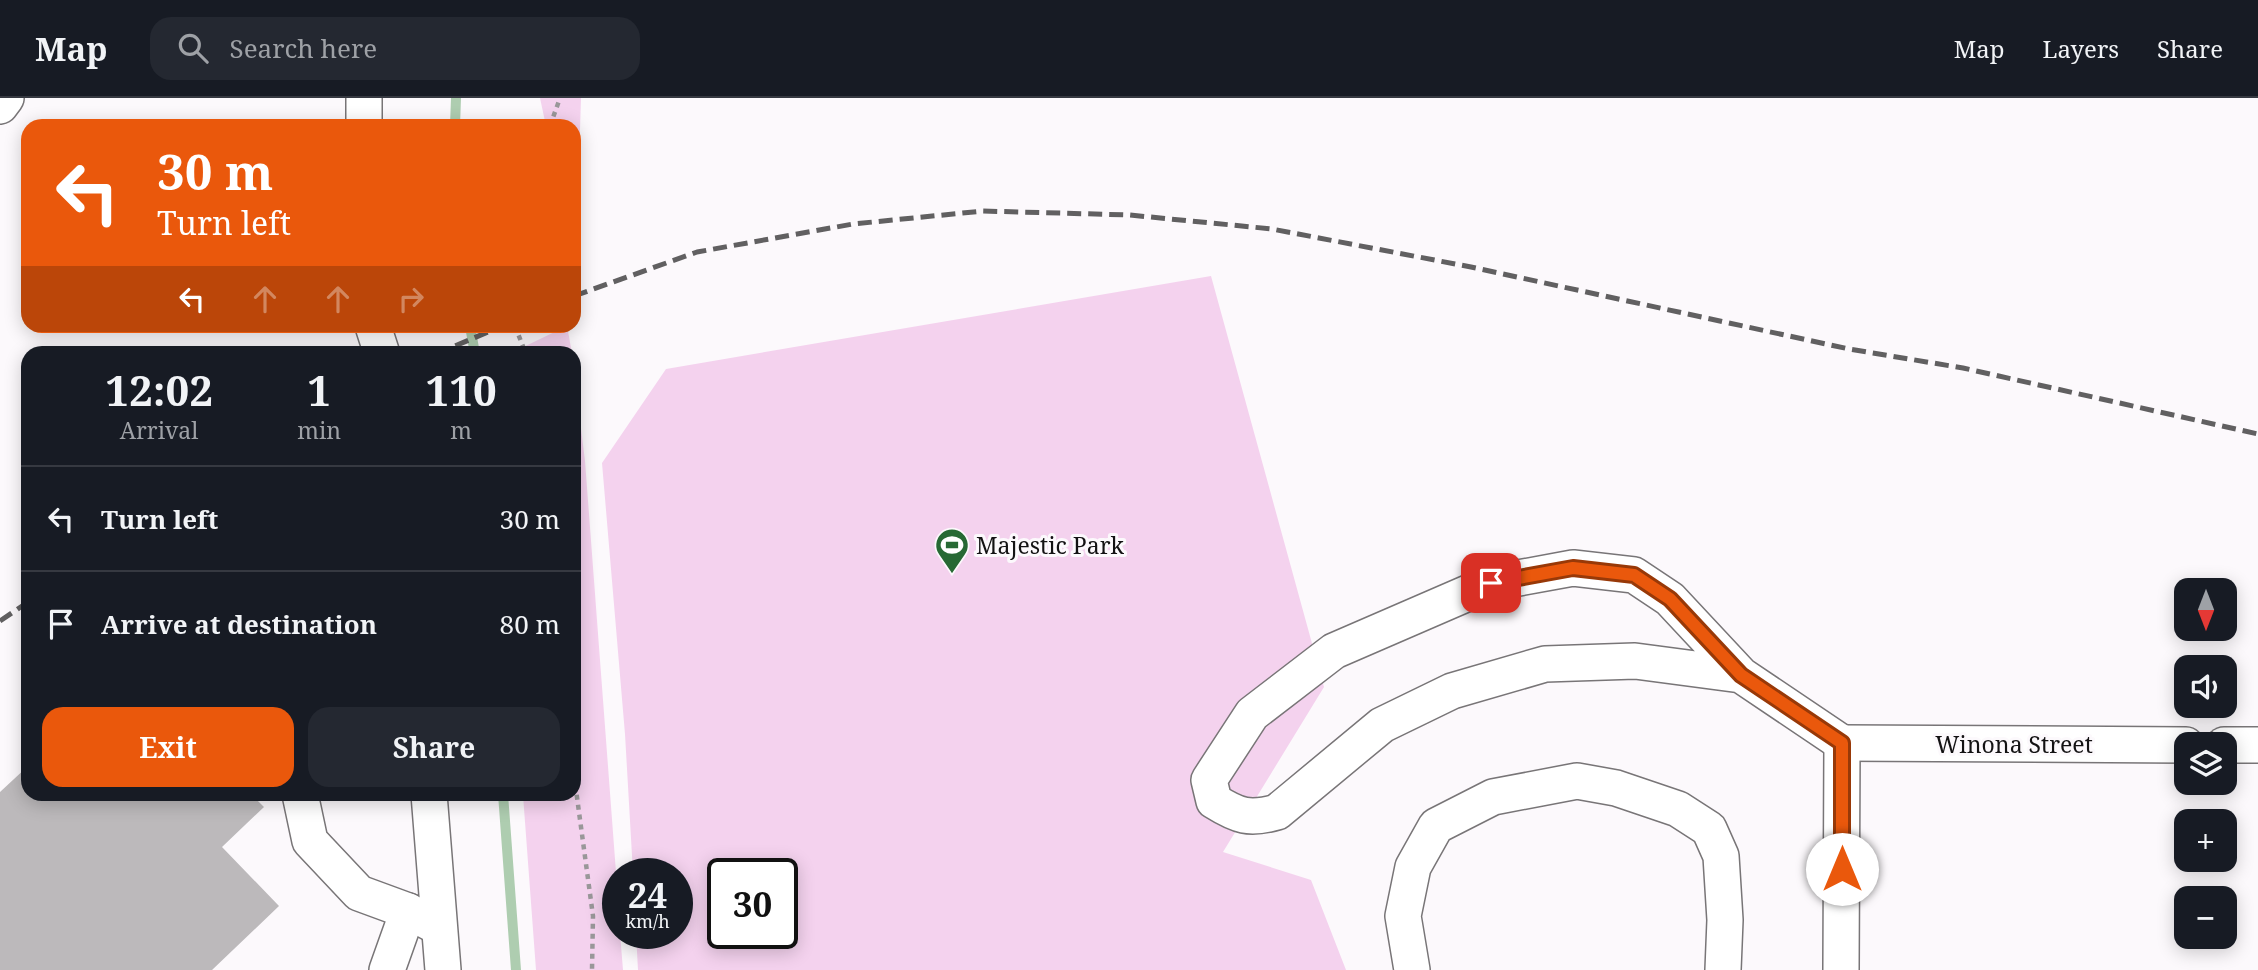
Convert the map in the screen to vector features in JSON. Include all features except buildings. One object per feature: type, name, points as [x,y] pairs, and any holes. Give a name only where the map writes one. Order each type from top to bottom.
[{"type":"street","points":[[0,106],[6,98]]},
{"type":"street","points":[[364,98],[364,119]]},
{"type":"street","points":[[1741,675],[1635,662],[1545,664],[1452,691],[1382,725],[1277,812],[1258,817],[1234,814],[1214,801],[1209,780],[1252,714],[1334,650],[1491,583],[1573,568],[1634,575],[1670,599],[1741,675],[1842,743],[1841,970]]},
{"type":"street","name":"Winona Street","points":[[1842,743],[2174,745]]},
{"type":"street","points":[[2237,745],[2258,745]]},
{"type":"street","points":[[1412,970],[1403,916],[1413,867],[1436,826],[1493,797],[1577,781],[1616,788],[1678,809],[1709,829],[1721,856],[1725,920],[1723,970]]},
{"type":"street","points":[[301,801],[310,841],[359,893],[408,911],[438,927]]},
{"type":"street","points":[[429,801],[443,970]]},
{"type":"street","points":[[387,970],[408,911]]},
{"type":"path","points":[[552,119],[560,98]]},
{"type":"path","points":[[578,801],[593,916],[592,970]]},
{"type":"shaded area","points":[[540,98],[581,98],[580,119],[544,119]]},
{"type":"shaded area","name":"Majestic Park","points":[[1211,276],[1324,687],[1223,852],[1311,880],[1346,970],[638,970],[637,949],[693,949],[693,858],[632,858],[625,734],[602,463],[666,369]]},
{"type":"shaded area","points":[[552,333],[568,333],[571,346],[526,346]]},
{"type":"shaded area","points":[[581,429],[615,858],[602,858],[602,949],[621,949],[623,970],[536,970],[523,801],[581,801]]},
{"type":"waterway","points":[[455,119],[456,98]]},
{"type":"waterway","points":[[471,333],[474,346]]},
{"type":"waterway","points":[[504,801],[516,970]]},
{"type":"railway","points":[[581,293],[697,252],[853,224],[983,211],[1130,215],[1272,229],[1471,267],[1849,349],[1963,368],[2258,434]]},
{"type":"railway","points":[[455,346],[486,333]]},
{"type":"railway","points":[[0,621],[21,607]]},
{"type":"place","name":"Majestic Park","points":[[952,575]]},
{"type":"route","points":[[1491,583],[1573,568],[1634,575],[1670,599],[1741,675],[1842,743],[1842,869]]}]
